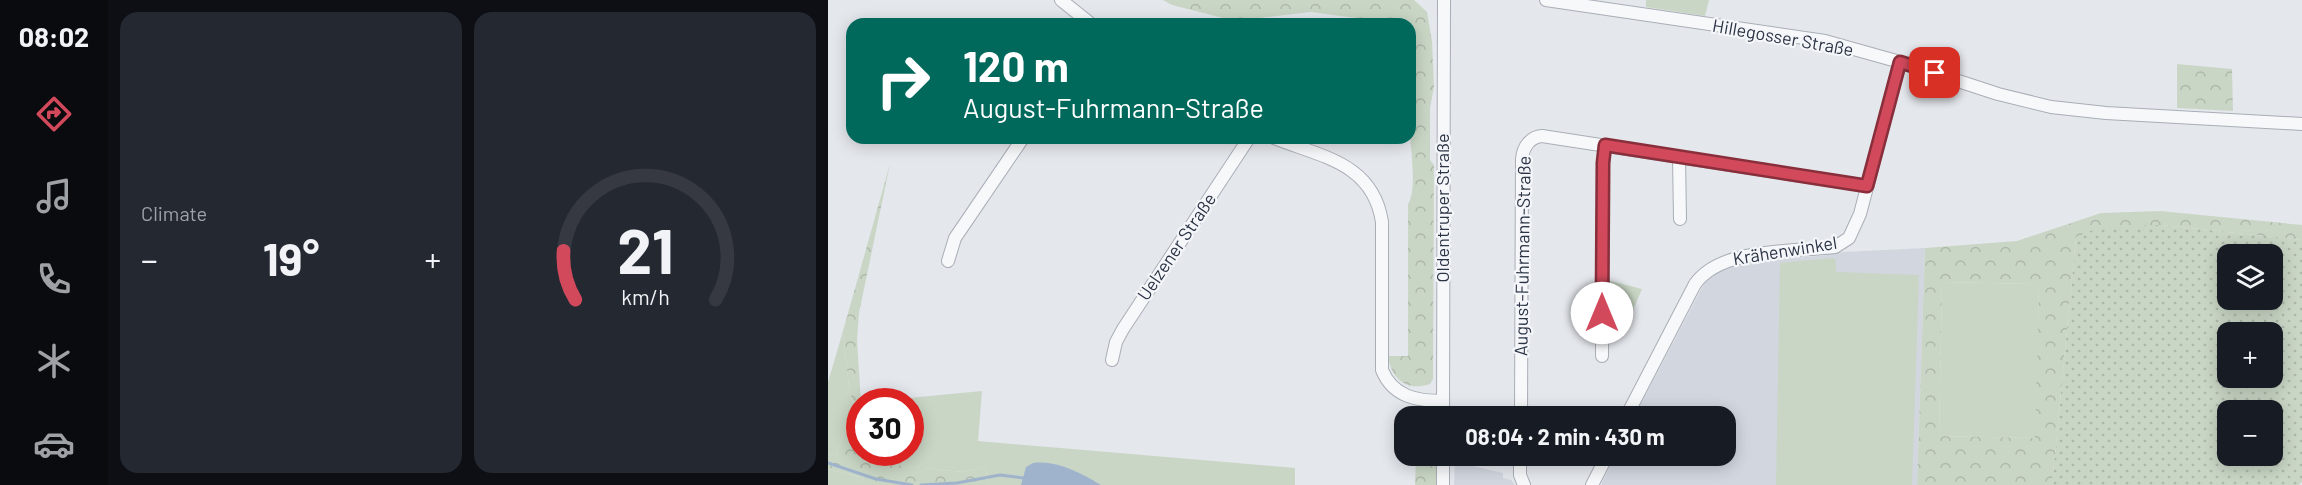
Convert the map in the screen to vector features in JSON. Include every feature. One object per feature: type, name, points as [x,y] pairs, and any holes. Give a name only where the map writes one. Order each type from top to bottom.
[{"type":"street","points":[[1061,0],[1084,18]]},
{"type":"street","name":"Oldentruper Straße","points":[[1443,406],[1444,0]]},
{"type":"street","name":"Hillegosser Straße","points":[[1546,0],[1825,41],[1900,62],[1998,94],[2051,107],[2106,113],[2302,124]]},
{"type":"street","name":"Krähenwinkel","points":[[1632,406],[1700,277],[1716,265],[1731,259],[1840,245],[1853,232],[1900,62]]},
{"type":"street","name":"August-Fuhrmann-Straße","points":[[1521,406],[1522,154],[1529,141],[1537,136],[1605,145],[1867,186]]},
{"type":"street","points":[[948,261],[956,238],[1019,144]]},
{"type":"street","name":"Uelzener Straße","points":[[1112,360],[1116,342],[1123,328],[1245,144]]},
{"type":"street","points":[[1289,144],[1349,168],[1363,178],[1376,198],[1382,222],[1382,370],[1388,382],[1402,394],[1420,400],[1443,401]]},
{"type":"street","points":[[1602,356],[1605,145]]},
{"type":"street","points":[[1679,157],[1680,219]]},
{"type":"street","points":[[1443,466],[1443,485]]},
{"type":"street","points":[[1520,466],[1520,475],[1524,485]]},
{"type":"street","points":[[1592,485],[1602,466]]},
{"type":"shaded area","points":[[1925,248],[1917,485],[1601,485],[1610,466],[1736,466],[1736,406],[1640,406],[1704,284],[1712,276],[1723,269],[1747,262],[1843,252]]},
{"type":"shaded area","points":[[1455,466],[1472,466],[1503,473],[1503,478],[1511,480],[1515,485],[1454,485]]},
{"type":"green space","points":[[1163,0],[1414,0],[1427,12],[1432,41],[1434,87],[1430,108],[1430,160],[1434,165],[1433,379],[1430,384],[1414,386],[1402,382],[1393,371],[1388,356],[1408,356],[1408,204],[1413,180],[1411,144],[1416,144],[1416,18],[1356,18],[1311,12],[1260,18],[1223,18],[1172,5]]},
{"type":"green space","points":[[1646,0],[1709,0],[1705,16],[1646,7]]},
{"type":"green space","points":[[2177,64],[2232,69],[2233,111],[2177,108]]},
{"type":"green space","points":[[890,164],[859,313],[857,340],[860,388],[849,388],[843,331]]},
{"type":"green space","points":[[2160,211],[2302,225],[2302,240],[2162,225],[2076,237],[2052,485],[1917,485],[1925,248],[2017,241],[2101,213]],"holes":[[[1942,282],[2039,284],[2035,438],[1939,436]]]},
{"type":"green space","points":[[2162,225],[2302,240],[2302,482],[2299,485],[2052,485],[2076,237],[2100,227]]},
{"type":"green space","points":[[1833,258],[1836,261],[1836,272],[1919,275],[1912,485],[1776,485],[1780,263]]},
{"type":"green space","points":[[1607,280],[1642,289],[1627,326],[1607,322]]},
{"type":"green space","points":[[1942,282],[2039,284],[2036,438],[1939,436]]},
{"type":"green space","points":[[843,331],[849,388],[846,388],[846,431],[836,455],[828,454],[828,382]]},
{"type":"green space","points":[[982,391],[978,441],[1295,468],[1295,485],[989,485],[985,467],[963,472],[905,466],[924,466],[924,397]]},
{"type":"green space","points":[[846,431],[846,466],[906,466],[963,472],[985,467],[989,485],[853,485],[864,478],[828,469],[828,454],[836,455]]},
{"type":"green space","points":[[1416,466],[1436,466],[1436,485],[1415,485]]},
{"type":"green space","points":[[828,469],[864,478],[853,485],[828,485]]},
{"type":"water","points":[[1033,463],[1060,465],[1101,485],[1021,485],[1026,467]]},
{"type":"waterway","points":[[828,463],[876,479],[912,485]]},
{"type":"waterway","points":[[921,485],[957,483],[1000,475],[1023,478]]},
{"type":"route","points":[[1602,313],[1605,145],[1867,186],[1900,62],[1935,73]]}]
